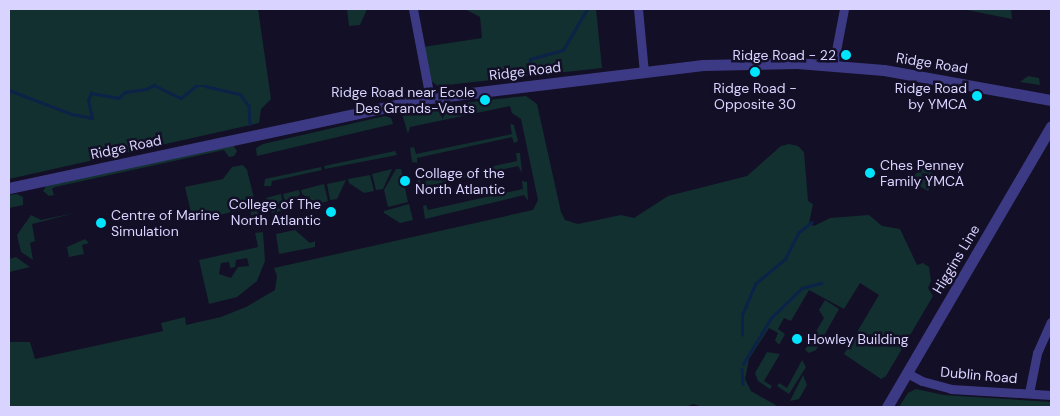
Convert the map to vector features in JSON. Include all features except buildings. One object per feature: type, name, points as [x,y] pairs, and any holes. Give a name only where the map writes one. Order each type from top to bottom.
[{"type":"street","points":[[413,9],[430,98]]},
{"type":"street","points":[[638,9],[644,72]]},
{"type":"street","points":[[833,66],[844,9]]},
{"type":"street","name":"Ridge Road","points":[[9,188],[430,98],[644,72],[742,64],[833,66],[950,80],[1051,100]]},
{"type":"street","name":"Higgins Line","points":[[887,407],[1051,126]]},
{"type":"street","points":[[1029,393],[1037,353],[1051,322]]},
{"type":"street","name":"Dublin Road","points":[[907,372],[922,381],[951,389],[1051,395]]},
{"type":"green space","points":[[9,9],[258,9],[271,99],[261,109],[259,123],[9,179]]},
{"type":"green space","points":[[347,9],[367,9],[360,25],[349,26]]},
{"type":"green space","points":[[465,9],[596,9],[602,68],[438,86],[431,81],[423,47],[482,38],[480,17]]},
{"type":"green space","points":[[962,9],[1011,9],[1012,19]]},
{"type":"green space","points":[[1028,76],[1039,78],[1040,85],[1020,82]]},
{"type":"green space","points":[[526,96],[537,104],[561,212],[565,220],[578,224],[621,215],[634,218],[668,196],[747,176],[781,146],[789,144],[798,146],[804,152],[808,201],[813,204],[809,223],[814,226],[830,218],[869,215],[882,226],[900,229],[917,265],[923,263],[929,267],[931,281],[928,288],[933,296],[886,376],[881,379],[844,354],[879,295],[860,283],[844,309],[809,290],[791,321],[784,318],[778,329],[785,334],[779,345],[775,340],[778,333],[769,328],[749,359],[745,379],[751,391],[779,407],[703,407],[693,404],[686,407],[9,407],[9,342],[30,342],[35,359],[163,331],[161,323],[185,317],[186,325],[221,317],[246,307],[275,290],[277,276],[274,268],[533,210],[538,200],[521,119],[512,113],[510,106],[410,127],[408,134],[403,117],[406,111],[480,101],[483,104],[487,100]]},
{"type":"green space","points":[[385,116],[391,118],[393,124],[257,156],[256,148],[263,144]]},
{"type":"green space","points":[[510,124],[514,125],[518,141],[514,143],[512,137],[417,158],[417,163],[412,162],[410,148],[414,147],[416,154],[512,134]]},
{"type":"green space","points":[[233,145],[237,151],[234,156],[229,157],[224,150],[55,187],[52,189],[54,195],[49,196],[43,191],[46,186]]},
{"type":"green space","points":[[395,151],[397,155],[325,169],[324,166]]},
{"type":"green space","points":[[516,153],[520,153],[522,173],[518,166],[423,187],[424,191],[419,191],[417,177],[421,182],[517,161]]},
{"type":"green space","points":[[243,165],[247,170],[259,218],[252,219],[250,208],[193,221],[185,187],[223,179],[232,167]]},
{"type":"green space","points":[[321,167],[322,170],[272,181],[271,186],[264,186],[265,179]]},
{"type":"green space","points":[[925,167],[936,176],[928,191],[919,186],[914,175]]},
{"type":"green space","points":[[392,169],[383,189],[376,190],[372,174]]},
{"type":"green space","points":[[396,169],[401,169],[408,202],[388,207],[384,190]]},
{"type":"green space","points":[[370,175],[374,191],[364,193],[349,183],[348,179]]},
{"type":"green space","points":[[346,180],[337,199],[330,200],[327,184]]},
{"type":"green space","points":[[522,181],[527,182],[528,201],[524,195],[425,219],[423,206],[426,205],[428,210],[523,189]]},
{"type":"green space","points":[[324,184],[328,201],[318,204],[302,194],[301,190]]},
{"type":"green space","points":[[299,190],[300,194],[287,210],[283,194]]},
{"type":"green space","points":[[17,194],[23,197],[23,205],[9,208],[9,195]]},
{"type":"green space","points":[[281,194],[284,210],[272,213],[266,198]]},
{"type":"green space","points":[[409,204],[413,220],[400,223],[384,213],[384,211]]},
{"type":"green space","points":[[75,213],[32,224],[35,241],[30,243],[33,260],[21,252],[17,235],[31,215],[41,220]]},
{"type":"green space","points":[[295,230],[310,243],[315,241],[315,247],[279,254],[276,234]]},
{"type":"green space","points":[[263,232],[265,261],[257,281],[237,297],[209,304],[199,260],[258,247],[255,233]],"holes":[[[247,258],[249,266],[238,267],[231,278],[219,274],[221,263],[229,262],[230,268],[235,267],[236,260]]]},
{"type":"green space","points":[[85,239],[89,243],[82,245],[84,254],[69,257],[67,247]]},
{"type":"green space","points":[[16,257],[30,267],[9,272],[9,259]]},
{"type":"green space","points":[[825,300],[839,309],[816,350],[809,353],[805,350],[824,318],[819,310]]},
{"type":"green space","points":[[767,352],[780,354],[764,381],[772,386],[770,389],[758,381],[755,373]]},
{"type":"green space","points":[[802,360],[806,367],[789,394],[777,386],[779,383],[787,388]]},
{"type":"green space","points":[[803,375],[807,385],[799,399],[790,401]]},
{"type":"green space","points":[[916,389],[944,395],[1051,402],[1051,407],[899,407],[908,393]]},
{"type":"waterway","points":[[528,76],[530,59],[563,50],[587,9]]},
{"type":"waterway","points":[[9,90],[72,114],[92,118],[88,100],[91,93],[119,98],[125,92],[146,89],[154,85],[181,98],[196,86],[205,86],[240,94],[249,106],[250,124]]},
{"type":"waterway","points":[[742,335],[742,315],[755,284],[785,259],[799,232],[812,222]]},
{"type":"waterway","points":[[743,364],[771,318],[802,288],[821,283]]},
{"type":"waterway","points":[[742,369],[743,384]]},
{"type":"place","name":"Ridge Road - 22","points":[[846,55]]},
{"type":"place","name":"Ridge Road - Opposite 30","points":[[755,72]]},
{"type":"place","name":"Ridge Road by YMCA","points":[[977,96]]},
{"type":"place","name":"Ridge Road near Ecole Des Grands-Vents","points":[[485,100]]},
{"type":"place","name":"Ches Penney Family YMCA","points":[[870,173]]},
{"type":"place","name":"Collage of the North Atlantic","points":[[405,181]]},
{"type":"place","name":"College of The North Atlantic","points":[[331,212]]},
{"type":"place","name":"Centre of Marine Simulation","points":[[101,223]]},
{"type":"place","name":"Howley Building","points":[[797,339]]}]
